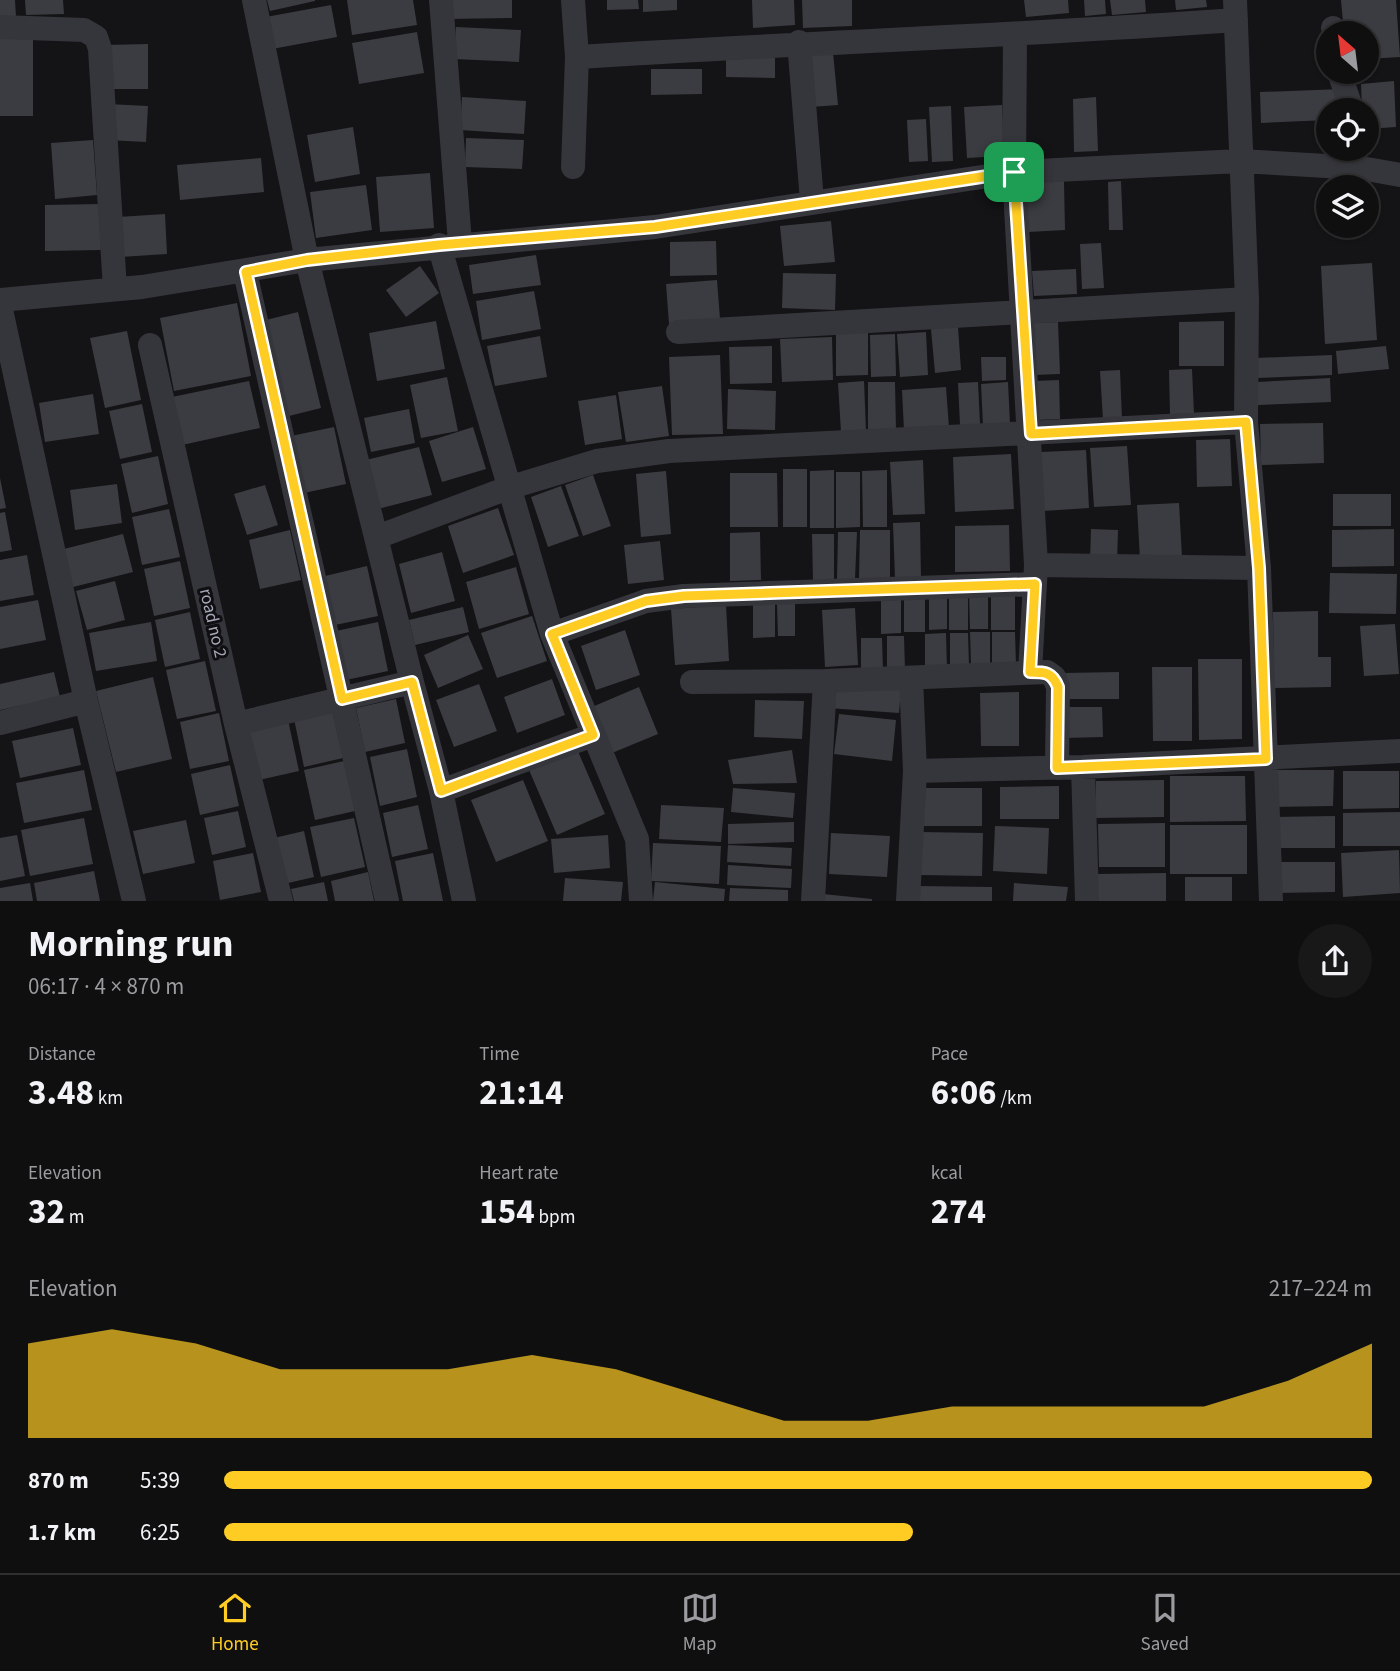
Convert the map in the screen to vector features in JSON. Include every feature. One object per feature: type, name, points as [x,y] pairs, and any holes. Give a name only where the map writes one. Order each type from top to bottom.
[{"type":"street","points":[[254,0],[307,260],[441,791],[464,901]]},
{"type":"street","points":[[441,0],[450,244],[508,488],[552,634],[638,839],[640,901]]},
{"type":"street","points":[[573,0],[577,57],[573,167]]},
{"type":"street","points":[[577,57],[799,42],[1015,36],[1236,10],[1247,299],[1246,422],[1259,568],[1271,901]]},
{"type":"street","points":[[0,27],[85,30],[96,37],[100,49],[115,289]]},
{"type":"street","points":[[1015,36],[1014,172],[1031,434],[1035,575],[1030,672]]},
{"type":"street","points":[[799,42],[812,201]]},
{"type":"street","points":[[134,901],[86,701],[0,302],[246,272],[307,260],[450,244],[655,227],[1014,172],[1316,160]]},
{"type":"street","points":[[1364,161],[1400,175]]},
{"type":"street","points":[[246,272],[387,901]]},
{"type":"street","points":[[678,332],[1247,299]]},
{"type":"street","name":"road no 2","points":[[150,345],[236,724],[281,901]]},
{"type":"street","points":[[377,537],[508,488],[597,461],[669,451],[1246,422]]},
{"type":"street","points":[[552,634],[637,604],[684,596],[1035,575],[1259,568]]},
{"type":"street","points":[[692,682],[825,681],[1047,672],[1054,677],[1058,687],[1057,768]]},
{"type":"street","points":[[908,901],[915,771],[911,678]]},
{"type":"street","points":[[813,901],[825,681]]},
{"type":"street","points":[[236,724],[412,682]]},
{"type":"street","points":[[0,723],[86,701]]},
{"type":"street","points":[[441,791],[593,735]]},
{"type":"street","points":[[915,771],[1083,767],[1400,751]]},
{"type":"street","points":[[1083,767],[1087,901]]},
{"type":"building","points":[[0,0],[15,0],[16,17],[0,17]]},
{"type":"building","points":[[25,0],[63,0],[64,14],[26,15]]},
{"type":"building","points":[[267,0],[315,0],[315,1],[270,11]]},
{"type":"building","points":[[347,0],[413,0],[417,25],[352,35]]},
{"type":"building","points":[[447,0],[512,0],[512,18],[447,19]]},
{"type":"building","points":[[607,0],[638,0],[639,9],[607,10]]},
{"type":"building","points":[[643,0],[677,0],[677,10],[643,12]]},
{"type":"building","points":[[752,0],[794,0],[795,25],[753,28]]},
{"type":"building","points":[[802,0],[852,0],[852,26],[803,28]]},
{"type":"building","points":[[1024,0],[1068,0],[1069,13],[1026,17]]},
{"type":"building","points":[[1084,0],[1105,0],[1106,14],[1085,16]]},
{"type":"building","points":[[1110,0],[1145,0],[1146,12],[1112,15]]},
{"type":"building","points":[[1175,0],[1206,0],[1207,7],[1176,10]]},
{"type":"building","points":[[1341,0],[1396,0],[1400,57],[1379,58],[1379,21],[1343,21]]},
{"type":"building","points":[[331,5],[337,37],[272,49],[266,17]]},
{"type":"building","points":[[456,27],[521,30],[519,62],[454,59]]},
{"type":"building","points":[[417,32],[424,73],[359,84],[352,43]]},
{"type":"building","points":[[0,37],[33,38],[33,116],[0,116]]},
{"type":"building","points":[[148,44],[148,89],[106,89],[105,45]]},
{"type":"building","points":[[833,52],[838,105],[811,107],[806,55]]},
{"type":"building","points":[[726,57],[775,58],[775,78],[726,77]]},
{"type":"building","points":[[651,69],[702,69],[702,94],[651,95]]},
{"type":"building","points":[[1394,81],[1396,127],[1379,128],[1379,98],[1362,98],[1361,84]]},
{"type":"building","points":[[1342,89],[1342,98],[1316,98],[1316,121],[1261,123],[1260,92]]},
{"type":"building","points":[[462,97],[526,101],[524,134],[460,130]]},
{"type":"building","points":[[1096,97],[1098,151],[1074,152],[1073,99]]},
{"type":"building","points":[[107,104],[148,106],[146,142],[106,140]]},
{"type":"building","points":[[1002,105],[1004,156],[967,158],[964,107]]},
{"type":"building","points":[[951,106],[953,161],[932,162],[929,107]]},
{"type":"building","points":[[926,119],[928,161],[909,162],[907,120]]},
{"type":"building","points":[[353,127],[360,174],[315,182],[307,135]]},
{"type":"building","points":[[466,138],[524,140],[522,169],[465,167]]},
{"type":"building","points":[[93,140],[97,195],[55,199],[51,143]]},
{"type":"building","points":[[261,158],[264,192],[180,200],[177,165]]},
{"type":"building","points":[[430,173],[434,228],[380,232],[376,177]]},
{"type":"building","points":[[1064,181],[1065,230],[1028,232],[1026,182]]},
{"type":"building","points":[[1121,181],[1123,230],[1109,230],[1108,182]]},
{"type":"building","points":[[366,185],[372,230],[316,238],[310,192]]},
{"type":"building","points":[[100,204],[101,250],[45,251],[45,205]]},
{"type":"building","points":[[165,214],[167,254],[120,257],[118,217]]},
{"type":"building","points":[[831,221],[835,262],[784,266],[780,226]]},
{"type":"building","points":[[716,241],[717,275],[670,276],[670,242]]},
{"type":"building","points":[[1101,243],[1104,288],[1082,289],[1080,244]]},
{"type":"building","points":[[536,255],[541,285],[473,294],[469,265]]},
{"type":"building","points":[[1372,263],[1377,340],[1325,344],[1321,266]]},
{"type":"building","points":[[420,266],[439,293],[406,317],[386,290]]},
{"type":"building","points":[[1076,269],[1077,294],[1034,296],[1032,271]]},
{"type":"building","points":[[783,273],[836,274],[835,310],[782,308]]},
{"type":"building","points":[[717,280],[720,319],[669,324],[666,284]]},
{"type":"building","points":[[534,291],[541,329],[482,340],[476,301]]},
{"type":"building","points":[[237,303],[251,376],[174,391],[160,318]]},
{"type":"building","points":[[298,312],[321,408],[285,417],[262,321]]},
{"type":"building","points":[[436,321],[445,369],[377,381],[369,333]]},
{"type":"building","points":[[1224,321],[1224,366],[1179,366],[1179,322]]},
{"type":"building","points":[[1058,322],[1060,374],[1033,375],[1031,323]]},
{"type":"building","points":[[958,327],[961,370],[935,373],[931,329]]},
{"type":"building","points":[[127,331],[141,400],[105,408],[90,338]]},
{"type":"building","points":[[836,332],[868,332],[868,375],[836,376]]},
{"type":"building","points":[[926,332],[928,375],[900,377],[897,334]]},
{"type":"building","points":[[895,334],[896,376],[871,377],[870,335]]},
{"type":"building","points":[[540,336],[547,377],[495,386],[487,346]]},
{"type":"building","points":[[832,337],[833,380],[782,382],[780,339]]},
{"type":"building","points":[[772,346],[772,383],[730,384],[729,347]]},
{"type":"building","points":[[1386,346],[1389,369],[1338,374],[1336,351]]},
{"type":"building","points":[[720,355],[723,434],[672,435],[669,357]]},
{"type":"building","points":[[1332,355],[1332,375],[1257,378],[1256,358]]},
{"type":"building","points":[[981,357],[1006,357],[1006,380],[982,381]]},
{"type":"building","points":[[1192,369],[1194,414],[1170,415],[1169,370]]},
{"type":"building","points":[[1120,370],[1122,419],[1103,420],[1100,371]]},
{"type":"building","points":[[447,377],[458,431],[421,438],[410,385]]},
{"type":"building","points":[[1330,378],[1331,402],[1258,405],[1257,382]]},
{"type":"building","points":[[1059,380],[1060,419],[1036,420],[1034,381]]},
{"type":"building","points":[[249,381],[260,428],[182,445],[172,397]]},
{"type":"building","points":[[864,381],[866,431],[841,432],[838,383]]},
{"type":"building","points":[[868,382],[895,382],[896,430],[868,431]]},
{"type":"building","points":[[978,382],[980,424],[960,425],[958,383]]},
{"type":"building","points":[[1008,382],[1010,424],[983,425],[981,384]]},
{"type":"building","points":[[662,386],[669,436],[626,442],[618,392]]},
{"type":"building","points":[[946,387],[949,428],[904,431],[902,390]]},
{"type":"building","points":[[728,389],[776,391],[775,430],[727,429]]},
{"type":"building","points":[[93,394],[99,434],[45,442],[39,403]]},
{"type":"building","points":[[616,395],[622,439],[585,445],[578,401]]},
{"type":"building","points":[[142,404],[152,452],[120,459],[109,411]]},
{"type":"building","points":[[409,409],[415,443],[371,452],[364,418]]},
{"type":"building","points":[[1323,423],[1324,463],[1261,465],[1260,424]]},
{"type":"building","points":[[334,427],[346,484],[304,493],[291,436]]},
{"type":"building","points":[[473,427],[486,469],[442,482],[429,441]]},
{"type":"building","points":[[1230,439],[1232,486],[1197,487],[1196,440]]},
{"type":"building","points":[[1127,446],[1131,505],[1094,507],[1090,448]]},
{"type":"building","points":[[419,447],[432,495],[378,509],[366,460]]},
{"type":"building","points":[[1086,450],[1089,508],[1043,511],[1040,452]]},
{"type":"building","points":[[1011,454],[1014,509],[955,512],[953,457]]},
{"type":"building","points":[[158,456],[168,504],[132,513],[121,464]]},
{"type":"building","points":[[923,460],[925,514],[893,515],[890,462]]},
{"type":"building","points":[[783,469],[807,469],[807,527],[783,527]]},
{"type":"building","points":[[834,470],[834,528],[810,528],[810,471]]},
{"type":"building","points":[[887,470],[887,527],[863,527],[862,471]]},
{"type":"building","points":[[666,471],[671,534],[641,537],[636,474]]},
{"type":"building","points":[[836,472],[860,472],[860,527],[836,528]]},
{"type":"building","points":[[730,473],[777,473],[778,527],[730,527]]},
{"type":"building","points":[[593,475],[611,526],[583,536],[565,485]]},
{"type":"building","points":[[0,478],[6,508],[0,509]]},
{"type":"building","points":[[117,484],[122,523],[75,530],[70,490]]},
{"type":"building","points":[[265,485],[278,525],[247,535],[234,494]]},
{"type":"building","points":[[561,486],[579,536],[548,547],[531,497]]},
{"type":"building","points":[[1333,494],[1391,494],[1391,526],[1333,526]]},
{"type":"building","points":[[1179,503],[1182,557],[1140,560],[1137,505]]},
{"type":"building","points":[[498,508],[514,555],[463,573],[448,526]]},
{"type":"building","points":[[169,509],[180,557],[142,565],[132,517]]},
{"type":"building","points":[[5,512],[12,550],[0,552],[0,513]]},
{"type":"building","points":[[920,522],[921,578],[895,579],[893,523]]},
{"type":"building","points":[[1009,525],[1010,571],[955,572],[955,526]]},
{"type":"building","points":[[1091,529],[1118,530],[1117,563],[1090,562]]},
{"type":"building","points":[[1394,529],[1394,566],[1332,567],[1332,530]]},
{"type":"building","points":[[290,530],[301,580],[260,589],[249,540]]},
{"type":"building","points":[[860,530],[890,530],[890,578],[859,578]]},
{"type":"building","points":[[760,532],[761,580],[730,581],[730,533]]},
{"type":"building","points":[[838,532],[857,532],[855,579],[837,579]]},
{"type":"building","points":[[123,534],[133,572],[69,588],[60,550]]},
{"type":"building","points":[[812,534],[834,534],[834,581],[813,581]]},
{"type":"building","points":[[660,541],[664,580],[628,584],[624,545]]},
{"type":"building","points":[[442,552],[455,601],[411,613],[399,564]]},
{"type":"building","points":[[27,555],[34,595],[0,601],[0,560]]},
{"type":"building","points":[[180,561],[190,608],[154,616],[144,569]]},
{"type":"building","points":[[367,566],[378,616],[335,625],[325,576]]},
{"type":"building","points":[[516,567],[529,614],[479,629],[466,582]]},
{"type":"building","points":[[1330,573],[1397,574],[1396,614],[1329,613]]},
{"type":"building","points":[[115,581],[125,620],[87,630],[76,591]]},
{"type":"building","points":[[969,592],[988,592],[988,629],[970,629]]},
{"type":"building","points":[[949,594],[968,594],[968,630],[949,630]]},
{"type":"building","points":[[991,594],[1015,594],[1015,630],[991,630]]},
{"type":"building","points":[[947,596],[947,629],[929,630],[929,597]]},
{"type":"building","points":[[904,599],[925,599],[925,632],[904,632]]},
{"type":"building","points":[[38,600],[46,640],[0,649],[0,607]]},
{"type":"building","points":[[881,600],[901,600],[901,633],[881,634]]},
{"type":"building","points":[[775,602],[775,637],[753,638],[753,603]]},
{"type":"building","points":[[795,603],[795,636],[778,636],[777,604]]},
{"type":"building","points":[[726,605],[729,661],[675,665],[671,609]]},
{"type":"building","points":[[463,607],[469,632],[415,645],[409,620]]},
{"type":"building","points":[[855,608],[858,665],[825,667],[822,610]]},
{"type":"building","points":[[1318,611],[1318,657],[1331,657],[1331,687],[1274,688],[1273,612]]},
{"type":"building","points":[[190,612],[200,659],[165,667],[155,620]]},
{"type":"building","points":[[532,616],[547,661],[497,678],[481,633]]},
{"type":"building","points":[[151,622],[157,661],[96,671],[89,633]]},
{"type":"building","points":[[378,622],[388,671],[346,680],[336,631]]},
{"type":"building","points":[[1395,624],[1399,674],[1364,676],[1360,626]]},
{"type":"building","points":[[625,630],[640,675],[596,690],[581,646]]},
{"type":"building","points":[[970,632],[990,632],[990,664],[971,664]]},
{"type":"building","points":[[992,632],[1015,632],[1016,665],[992,665]]},
{"type":"building","points":[[946,633],[947,669],[925,669],[925,634]]},
{"type":"building","points":[[950,633],[968,633],[969,666],[950,666]]},
{"type":"building","points":[[468,635],[483,669],[438,688],[424,655]]},
{"type":"building","points":[[887,636],[904,636],[905,670],[887,671]]},
{"type":"building","points":[[861,638],[882,638],[883,672],[861,672]]},
{"type":"building","points":[[1198,659],[1242,659],[1242,739],[1199,740]]},
{"type":"building","points":[[205,661],[216,711],[177,719],[166,670]]},
{"type":"building","points":[[1152,667],[1192,667],[1192,741],[1153,741]]},
{"type":"building","points":[[54,672],[60,697],[0,710],[0,684]]},
{"type":"building","points":[[1119,672],[1119,699],[1064,699],[1064,673]]},
{"type":"building","points":[[153,677],[172,759],[116,772],[96,691]]},
{"type":"building","points":[[552,679],[565,715],[517,733],[504,697]]},
{"type":"building","points":[[830,683],[901,688],[899,713],[828,708]]},
{"type":"building","points":[[479,684],[497,731],[454,747],[436,700]]},
{"type":"building","points":[[639,687],[658,734],[612,753],[592,707]]},
{"type":"building","points":[[1019,692],[1019,746],[981,746],[980,693]]},
{"type":"building","points":[[396,699],[405,743],[365,752],[356,708]]},
{"type":"building","points":[[755,700],[804,701],[802,739],[754,737]]},
{"type":"building","points":[[331,706],[343,758],[304,767],[293,714]]},
{"type":"building","points":[[1064,707],[1102,707],[1103,737],[1064,738]]},
{"type":"building","points":[[219,713],[229,761],[190,769],[180,722]]},
{"type":"building","points":[[839,714],[896,720],[892,761],[834,754]]},
{"type":"building","points":[[287,715],[299,771],[259,780],[248,724]]},
{"type":"building","points":[[73,728],[81,765],[20,778],[12,741]]},
{"type":"building","points":[[407,749],[417,797],[380,806],[370,757]]},
{"type":"building","points":[[577,749],[605,814],[557,835],[529,770]]},
{"type":"building","points":[[792,750],[797,783],[733,784],[728,760]]},
{"type":"building","points":[[344,761],[355,811],[315,820],[304,770]]},
{"type":"building","points":[[230,765],[239,806],[200,815],[191,774]]},
{"type":"building","points":[[84,770],[92,810],[24,823],[16,783]]},
{"type":"building","points":[[1272,770],[1334,770],[1333,806],[1272,807]]},
{"type":"building","points":[[1343,771],[1399,771],[1399,808],[1343,809]]},
{"type":"building","points":[[1170,776],[1245,776],[1246,821],[1170,822]]},
{"type":"building","points":[[523,780],[548,841],[496,862],[471,800]]},
{"type":"building","points":[[1164,780],[1164,817],[1096,818],[1096,781]]},
{"type":"building","points":[[1059,786],[1059,819],[1000,819],[1000,787]]},
{"type":"building","points":[[733,788],[795,793],[793,818],[731,812]]},
{"type":"building","points":[[922,788],[982,788],[982,826],[923,826]]},
{"type":"building","points":[[418,805],[428,849],[392,857],[383,813]]},
{"type":"building","points":[[661,805],[724,808],[721,842],[659,839]]},
{"type":"building","points":[[238,811],[246,847],[212,855],[204,818]]},
{"type":"building","points":[[1400,812],[1400,846],[1343,846],[1343,813]]},
{"type":"building","points":[[1335,816],[1335,848],[1271,848],[1271,817]]},
{"type":"building","points":[[84,818],[93,864],[30,876],[21,830]]},
{"type":"building","points":[[354,818],[365,867],[321,877],[310,827]]},
{"type":"building","points":[[186,820],[195,863],[143,874],[133,831]]},
{"type":"building","points":[[794,822],[794,842],[728,844],[728,824]]},
{"type":"building","points":[[1165,823],[1165,867],[1099,867],[1098,824]]},
{"type":"building","points":[[1170,825],[1247,825],[1247,874],[1170,874]]},
{"type":"building","points":[[995,826],[1049,828],[1047,874],[993,871]]},
{"type":"building","points":[[304,831],[314,877],[284,884],[274,838]]},
{"type":"building","points":[[920,832],[983,833],[982,876],[919,875]]},
{"type":"building","points":[[831,833],[890,836],[887,877],[829,874]]},
{"type":"building","points":[[17,835],[25,876],[0,881],[0,838]]},
{"type":"building","points":[[608,835],[610,868],[554,873],[551,839]]},
{"type":"building","points":[[653,843],[721,846],[719,884],[651,881]]},
{"type":"building","points":[[728,845],[792,848],[791,866],[727,862]]},
{"type":"building","points":[[1399,850],[1400,893],[1343,897],[1341,853]]},
{"type":"building","points":[[253,853],[261,892],[220,900],[213,861]]},
{"type":"building","points":[[433,853],[443,901],[403,901],[395,861]]},
{"type":"building","points":[[1275,862],[1335,862],[1335,892],[1275,893]]},
{"type":"building","points":[[728,865],[792,869],[791,888],[727,885]]},
{"type":"building","points":[[94,871],[100,901],[37,901],[34,883]]},
{"type":"building","points":[[368,872],[374,901],[335,901],[331,881]]},
{"type":"building","points":[[1166,873],[1166,901],[1096,901],[1096,874]]},
{"type":"building","points":[[1185,877],[1232,877],[1232,901],[1185,901]]},
{"type":"building","points":[[565,878],[623,882],[621,901],[563,901]]},
{"type":"building","points":[[324,882],[328,901],[294,901],[291,889]]},
{"type":"building","points":[[655,882],[725,889],[724,901],[653,901]]},
{"type":"building","points":[[30,883],[33,901],[0,901],[0,888]]},
{"type":"building","points":[[1014,883],[1068,887],[1066,901],[1013,901]]},
{"type":"building","points":[[916,886],[992,887],[992,901],[916,901]]},
{"type":"building","points":[[730,888],[788,890],[788,901],[729,901]]},
{"type":"building","points":[[823,894],[872,899],[872,901],[822,901]]},
{"type":"route","points":[[1014,172],[1031,434],[1246,422],[1259,568],[1266,759],[1057,768],[1058,687],[1054,677],[1047,672],[1030,672],[1035,584],[684,596],[646,601],[618,609],[552,634],[593,735],[441,791],[412,682],[342,699],[246,272],[307,260],[439,245],[655,227],[1014,172]]}]
